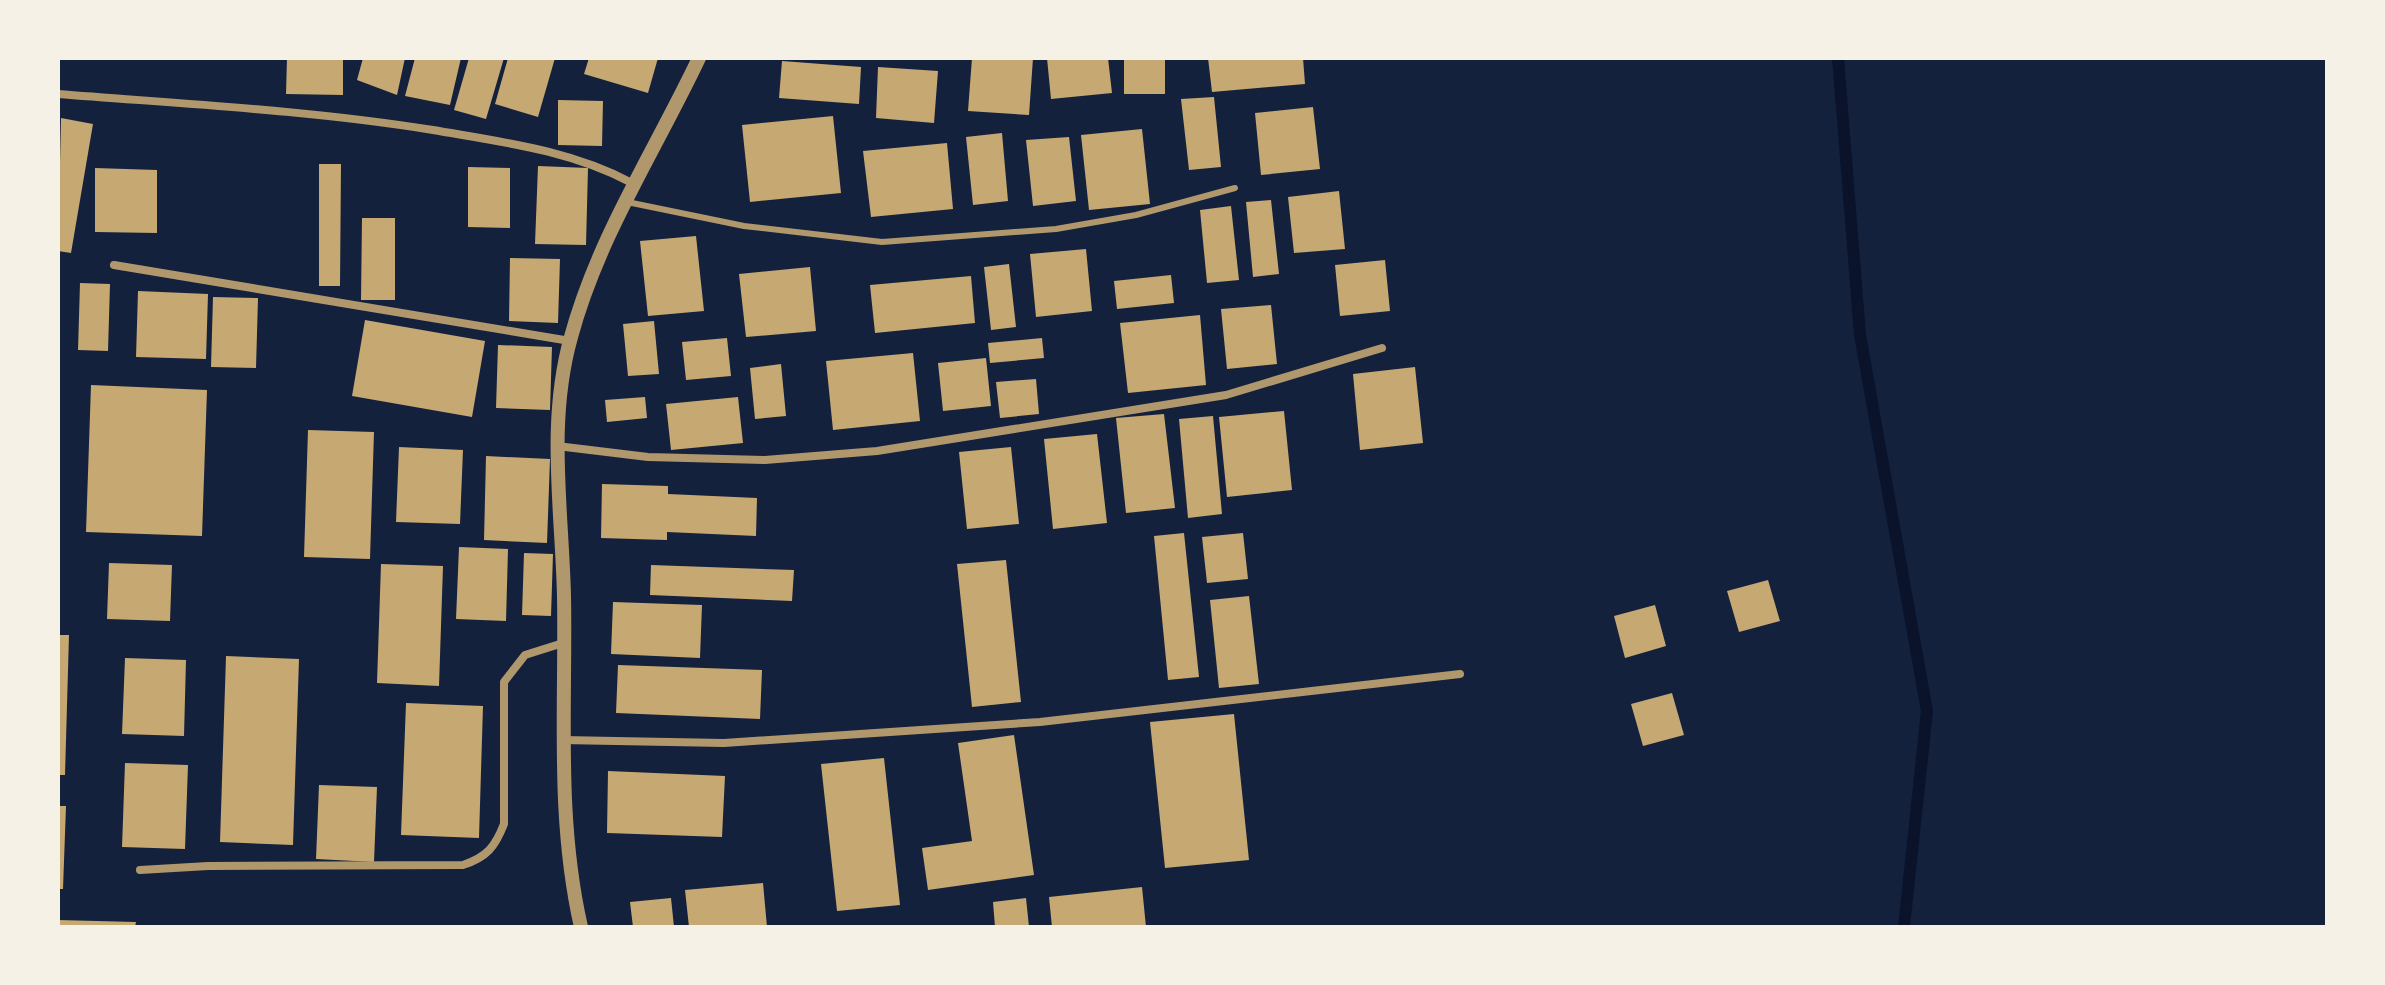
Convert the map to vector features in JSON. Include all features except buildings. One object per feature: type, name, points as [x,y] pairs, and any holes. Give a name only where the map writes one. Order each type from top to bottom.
[{"type":"street","points":[[581,927],[566,835],[561,740],[563,643],[557,446],[560,396],[570,341],[587,283],[632,183],[699,58]]},
{"type":"street","points":[[58,94],[354,117],[532,147],[581,159],[632,183]]},
{"type":"street","points":[[114,265],[570,341]]},
{"type":"street","points":[[557,446],[648,457],[765,460],[877,451],[1226,395],[1382,348]]},
{"type":"street","points":[[140,870],[208,866],[463,865],[484,858],[497,842],[504,824],[504,682],[525,655],[563,643]]},
{"type":"street","points":[[561,740],[724,743],[1040,722],[1460,674]]},
{"type":"lane","points":[[624,201],[744,226],[882,242],[1056,229],[1150,212],[1235,188]]},
{"type":"waterway","points":[[1838,58],[1860,335],[1927,711],[1904,927]]}]
